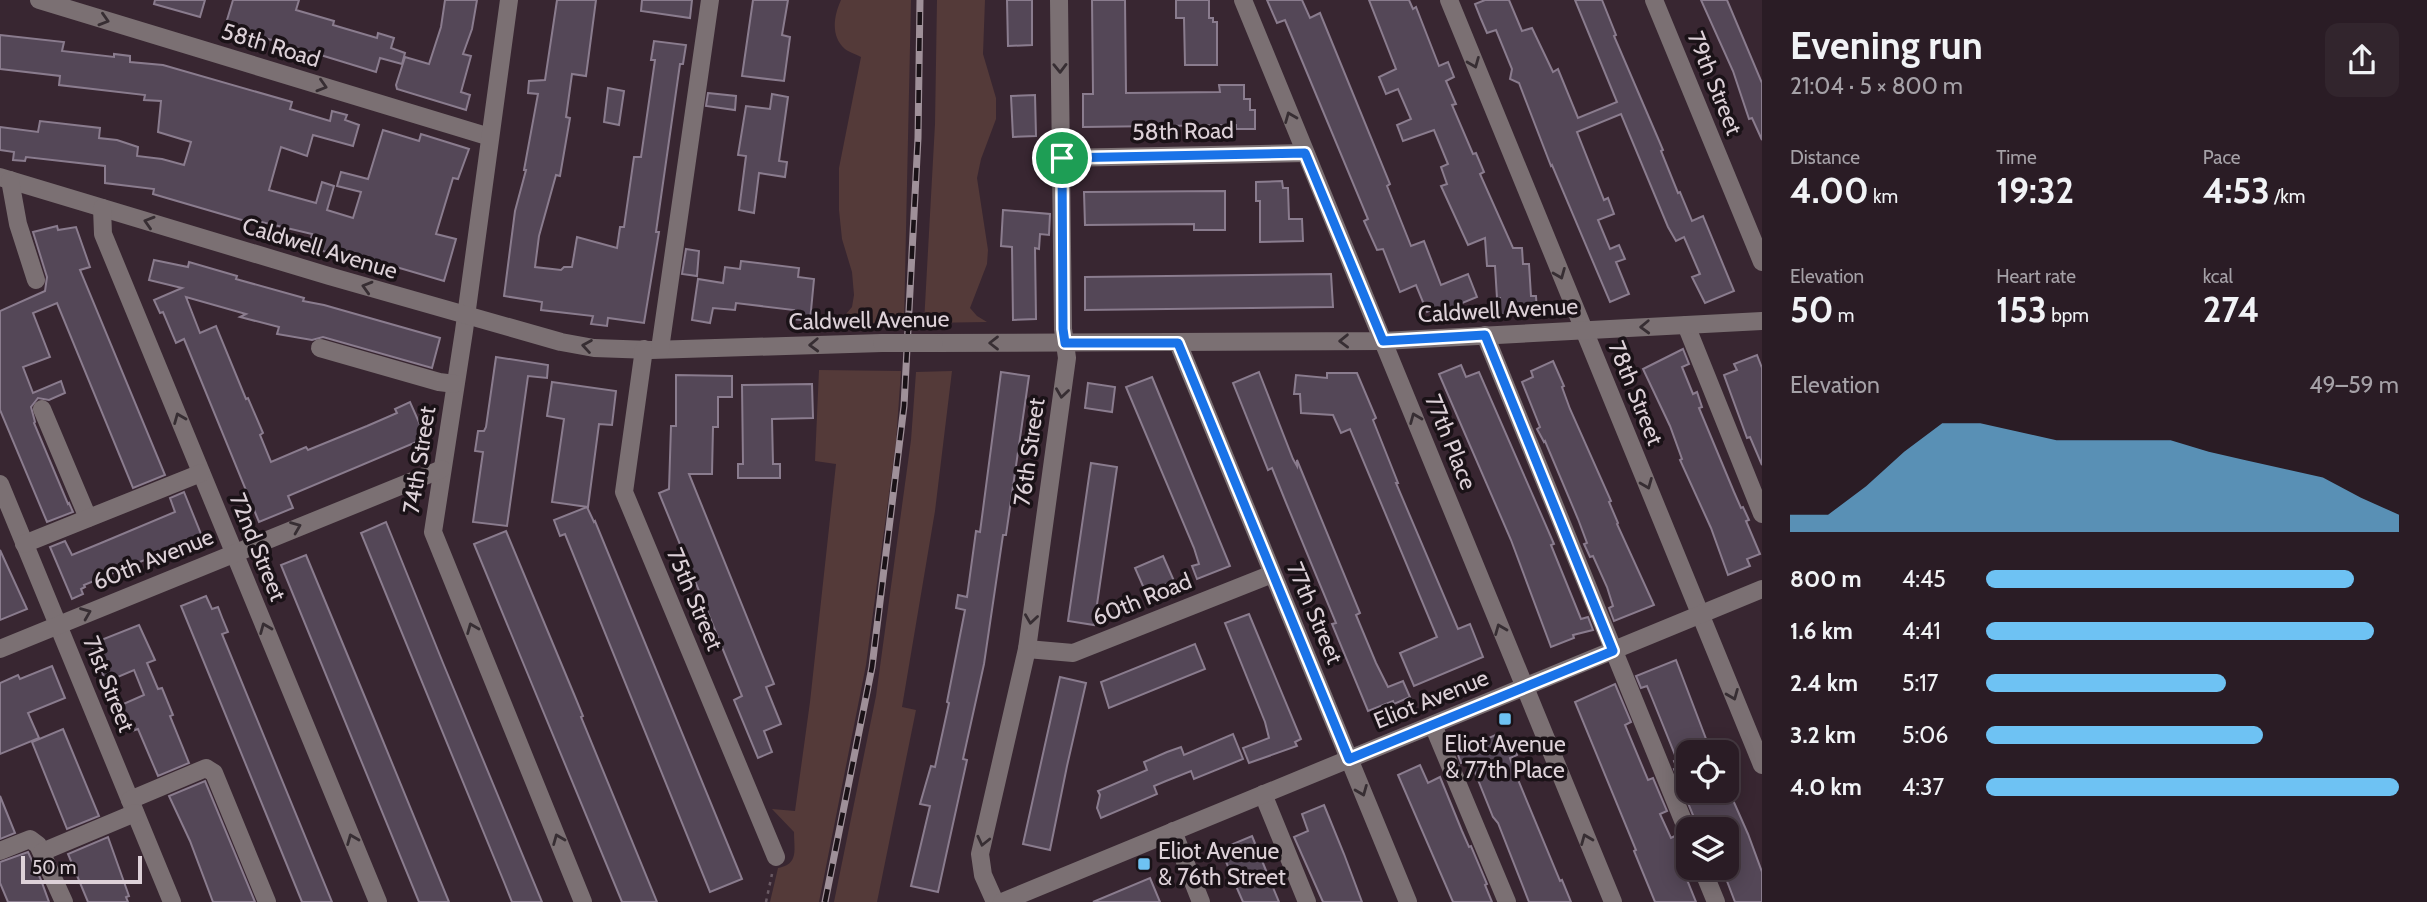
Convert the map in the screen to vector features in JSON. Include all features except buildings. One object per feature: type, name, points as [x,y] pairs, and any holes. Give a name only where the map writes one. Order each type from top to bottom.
[{"type":"street","name":"58th Road","points":[[39,0],[490,137]]},
{"type":"street","name":"74th Street","points":[[509,0],[433,531],[583,902]]},
{"type":"street","name":"75th Street","points":[[710,0],[652,349],[624,492],[776,857]]},
{"type":"street","name":"76th Street","points":[[995,902],[983,874],[980,853],[1027,649],[1067,358],[1059,0]]},
{"type":"street","name":"77th Place","points":[[1242,0],[1612,902]]},
{"type":"street","name":"78th Street","points":[[1448,0],[1762,765]]},
{"type":"street","name":"79th Street","points":[[1654,0],[1762,262]]},
{"type":"street","name":"58th Road","points":[[1062,158],[1305,153]]},
{"type":"street","name":"Caldwell Avenue","points":[[5,178],[465,315],[561,342],[594,348],[882,343],[1383,341],[1762,321]]},
{"type":"street","points":[[5,178],[36,280]]},
{"type":"street","name":"72nd Street","points":[[102,208],[103,234],[378,902]]},
{"type":"street","points":[[1686,325],[1762,514]]},
{"type":"street","points":[[1485,335],[1682,817]]},
{"type":"street","name":"77th Street","points":[[1178,343],[1408,902]]},
{"type":"street","points":[[320,348],[439,382],[455,384]]},
{"type":"street","points":[[42,410],[88,518]]},
{"type":"street","name":"60th Avenue","points":[[0,649],[442,469]]},
{"type":"street","points":[[24,544],[201,473]]},
{"type":"street","name":"71st Street","points":[[0,484],[172,902]]},
{"type":"street","name":"60th Road","points":[[1027,649],[1073,653],[1272,574]]},
{"type":"street","name":"Eliot Avenue","points":[[1002,902],[1762,589]]},
{"type":"street","points":[[1433,725],[1507,902]]},
{"type":"street","points":[[42,852],[206,768],[214,773],[267,902]]},
{"type":"street","points":[[1263,794],[1307,902]]},
{"type":"street","points":[[1173,831],[1201,902]]},
{"type":"street","points":[[0,851],[30,839],[38,845],[64,902]]},
{"type":"street","points":[[1707,880],[1716,902]]},
{"type":"path","points":[[766,902],[776,857]]},
{"type":"shaded area","points":[[841,0],[911,0],[904,323],[840,323],[852,307],[854,295],[852,272],[842,239],[839,168],[861,57],[846,50],[837,38],[835,19]]},
{"type":"shaded area","points":[[937,0],[985,0],[983,54],[996,98],[996,119],[977,178],[988,250],[987,264],[970,308],[987,322],[924,323],[935,124]]},
{"type":"shaded area","points":[[819,370],[901,371],[896,442],[866,665],[819,902],[770,902],[778,868],[789,863],[794,855],[794,832],[772,809],[795,811],[810,702],[836,464],[815,461]]},
{"type":"shaded area","points":[[952,371],[935,511],[902,707],[916,710],[877,902],[834,902],[876,696],[911,440],[916,372]]},
{"type":"railway","points":[[825,902],[872,667],[904,406],[918,138],[920,0]]},
{"type":"place","name":"Eliot Avenue & 77th Place","points":[[1505,719]]},
{"type":"place","name":"Eliot Avenue & 76th Street","points":[[1144,864]]},
{"type":"route","points":[[1305,153],[1383,341],[1485,335],[1613,651],[1349,759],[1178,343],[1065,343],[1062,158],[1305,153]]}]
